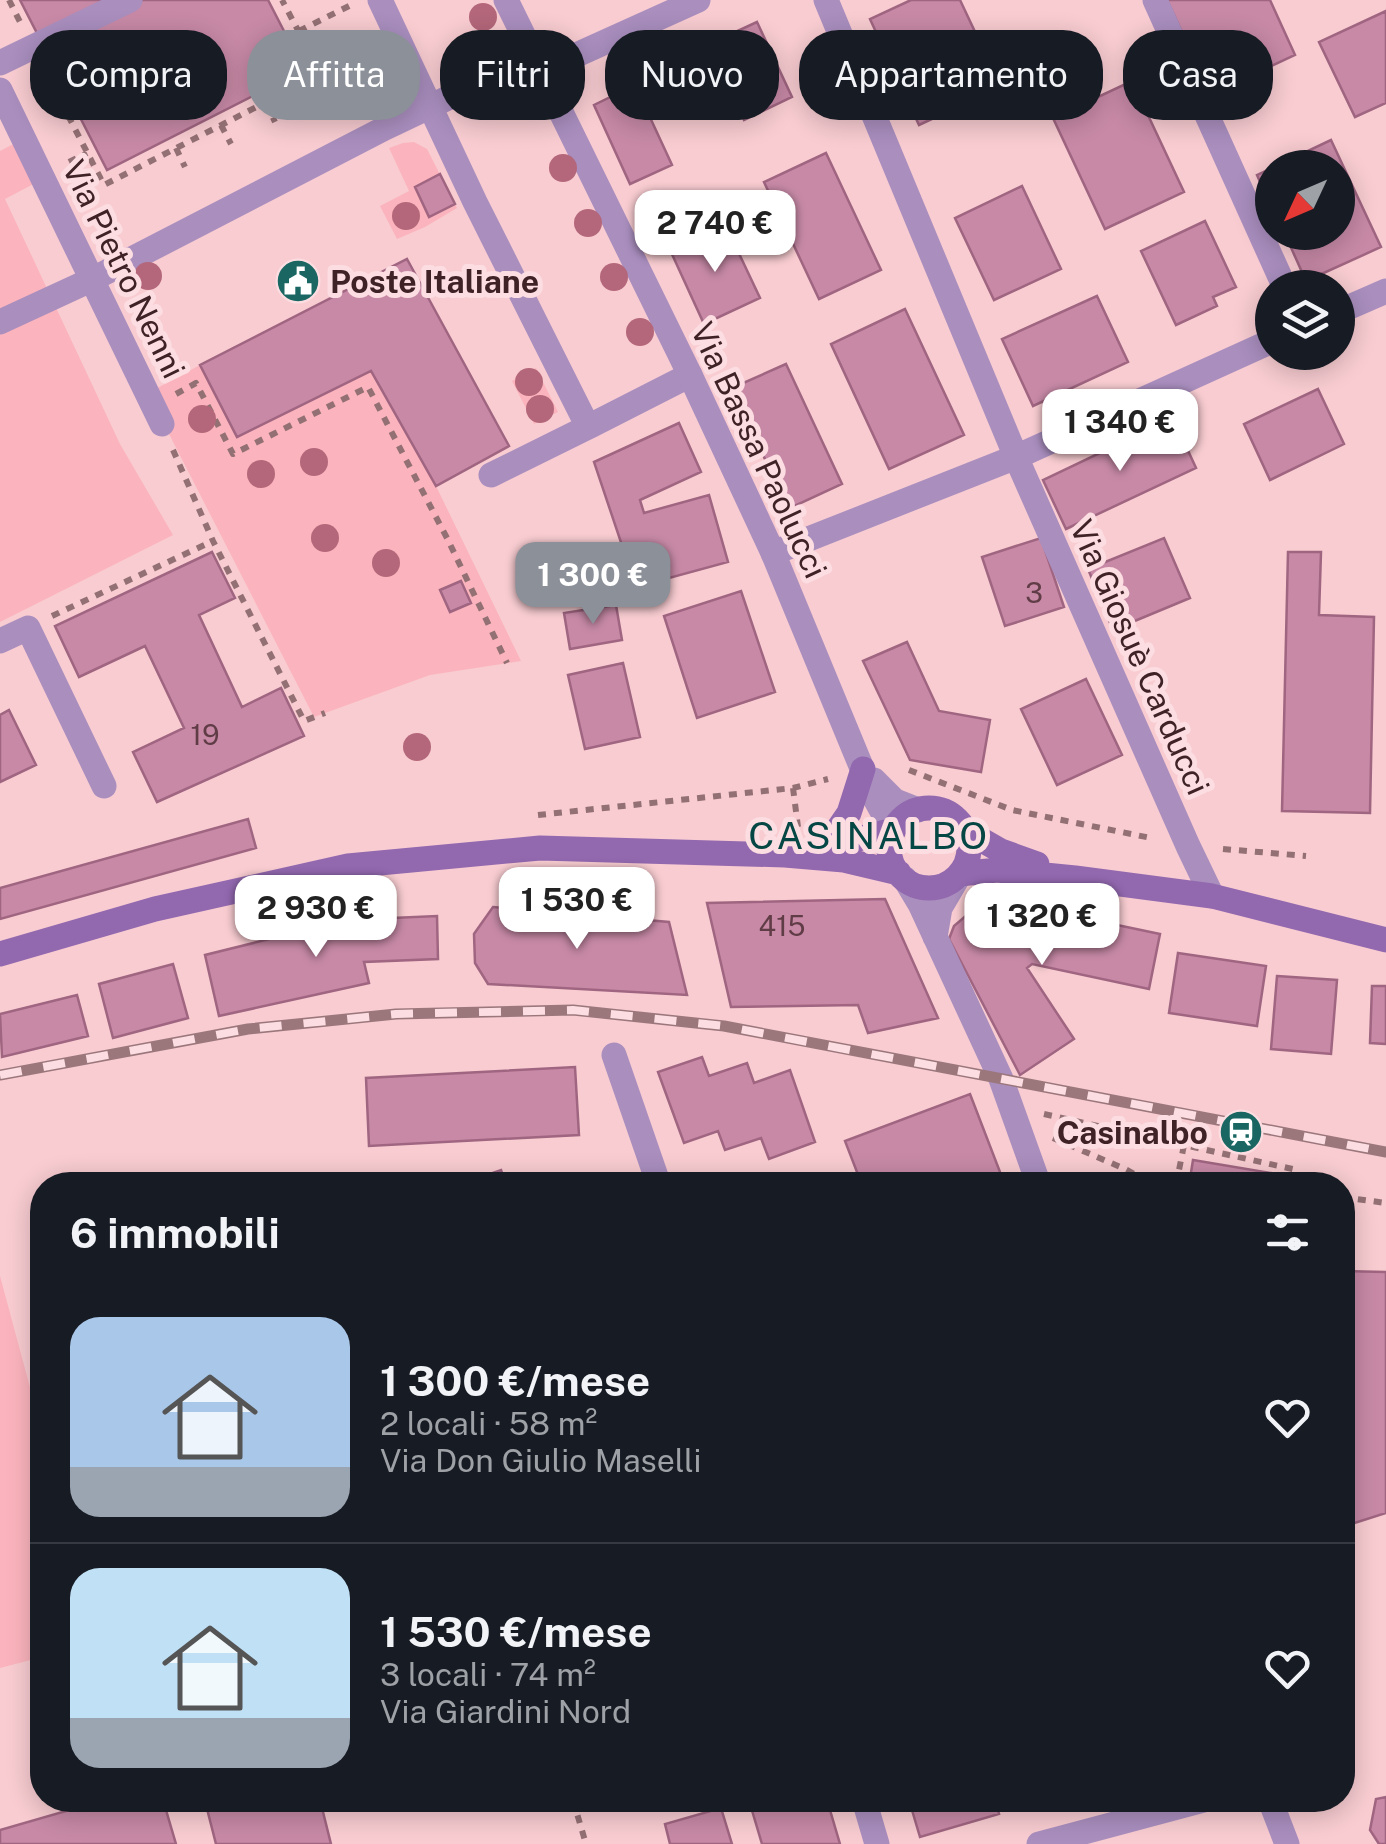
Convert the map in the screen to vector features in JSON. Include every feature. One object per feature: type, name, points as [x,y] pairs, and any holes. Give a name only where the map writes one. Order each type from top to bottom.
[{"type":"main road","points":[[825,848],[849,814],[863,770]]},
{"type":"main road","points":[[0,954],[155,909],[348,866],[540,848],[785,854],[844,860],[902,876],[927,888],[940,887],[951,882],[966,864],[966,831],[960,821],[929,808],[901,820],[890,851],[892,863],[902,876]]},
{"type":"main road","points":[[785,854],[825,848],[895,829]]},
{"type":"main road","points":[[966,831],[1001,851],[1075,878]]},
{"type":"main road","points":[[960,874],[997,870],[1212,896],[1386,940]]},
{"type":"street","points":[[68,30],[130,0]]},
{"type":"street","points":[[380,0],[475,202],[588,427]]},
{"type":"street","name":"Via Bassa Paolucci","points":[[506,0],[521,30]]},
{"type":"street","points":[[585,45],[698,0]]},
{"type":"street","name":"Via Giosuè Carducci","points":[[826,0],[1016,457],[1212,896]]},
{"type":"street","points":[[1155,0],[1277,270]]},
{"type":"street","points":[[0,63],[30,48]]},
{"type":"street","name":"Via Pietro Nenni","points":[[0,90],[158,415]]},
{"type":"street","points":[[0,322],[440,103]]},
{"type":"street","name":"Via Bassa Paolucci","points":[[565,120],[773,553],[863,770],[895,829]]},
{"type":"street","points":[[1355,305],[1386,291]]},
{"type":"street","points":[[773,553],[1016,457],[1255,349]]},
{"type":"street","points":[[492,476],[690,375]]},
{"type":"street","points":[[0,641],[28,628],[104,786]]},
{"type":"street","name":"Via Bassa Paolucci","points":[[863,770],[895,801],[918,810]]},
{"type":"street","points":[[935,937],[940,908],[960,874]]},
{"type":"street","points":[[902,876],[920,904],[1000,1079],[1034,1172]]},
{"type":"street","points":[[614,1055],[654,1172]]},
{"type":"street","points":[[868,1812],[877,1844]]},
{"type":"street","points":[[1039,1844],[1159,1812]]},
{"type":"street","points":[[1274,1812],[1286,1844]]},
{"type":"path","points":[[8,0],[30,41]]},
{"type":"path","points":[[282,0],[297,30]]},
{"type":"path","points":[[302,30],[360,0]]},
{"type":"path","points":[[70,120],[104,185],[247,113]]},
{"type":"path","points":[[221,126],[231,144]]},
{"type":"path","points":[[176,148],[186,167]]},
{"type":"path","points":[[68,162],[87,153]]},
{"type":"path","points":[[325,713],[304,721],[213,541],[158,415],[196,383],[233,454],[368,387],[508,664]]},
{"type":"path","points":[[28,628],[213,541]]},
{"type":"path","points":[[906,768],[1012,810],[1188,846],[1306,856]]},
{"type":"path","points":[[536,815],[794,788],[829,778]]},
{"type":"path","points":[[1012,1114],[1297,1170]]},
{"type":"path","points":[[1012,1114],[1131,1172]]},
{"type":"path","points":[[1179,1172],[1184,1145]]},
{"type":"path","points":[[1355,1199],[1386,1203]]},
{"type":"path","points":[[577,1812],[586,1844]]},
{"type":"shaded area","points":[[23,139],[43,179],[5,199],[120,444],[173,535],[0,622],[0,151]]},
{"type":"shaded area","points":[[414,142],[427,149],[457,208],[397,239],[380,206],[409,191],[389,148]]},
{"type":"shaded area","points":[[200,365],[237,436],[371,371],[436,486],[521,661],[430,675],[314,717],[148,393]]},
{"type":"shaded area","points":[[536,368],[558,412],[534,424],[512,381]]},
{"type":"shaded area","points":[[0,1276],[30,1387],[30,1660],[0,1668]]},
{"type":"building","points":[[20,0],[268,0],[283,30],[247,30],[247,99],[227,109],[227,30],[35,30]]},
{"type":"building","points":[[911,0],[960,0],[974,30],[875,30],[870,19]]},
{"type":"building","points":[[1167,0],[1270,0],[1295,55],[1273,65],[1273,30],[1181,30]]},
{"type":"building","points":[[1386,11],[1386,103],[1355,117],[1319,42]]},
{"type":"building","points":[[757,22],[761,30],[740,30]]},
{"type":"building","points":[[779,69],[792,97],[779,103]]},
{"type":"building","points":[[1123,85],[1123,120],[1150,120],[1184,192],[1105,229],[1054,120],[1103,120],[1103,95]]},
{"type":"building","points":[[605,100],[605,120],[651,120],[672,165],[630,184],[594,105]]},
{"type":"building","points":[[81,120],[206,120],[107,170]]},
{"type":"building","points":[[1331,140],[1336,150],[1310,150]]},
{"type":"building","points":[[826,153],[881,270],[819,299],[764,182]]},
{"type":"building","points":[[440,174],[455,204],[429,217],[415,187]]},
{"type":"building","points":[[1022,186],[1061,269],[994,300],[955,218]]},
{"type":"building","points":[[1355,191],[1381,247],[1330,270],[1301,270],[1292,250],[1355,250]]},
{"type":"building","points":[[1205,221],[1236,287],[1213,297],[1217,306],[1176,325],[1141,251]]},
{"type":"building","points":[[726,226],[760,298],[704,324],[671,252]]},
{"type":"building","points":[[407,259],[509,446],[436,486],[371,371],[237,437],[200,365]]},
{"type":"building","points":[[1097,296],[1128,362],[1033,406],[1002,339]]},
{"type":"building","points":[[905,309],[964,435],[889,469],[831,344]]},
{"type":"building","points":[[786,364],[842,484],[788,509],[732,388]]},
{"type":"building","points":[[1318,389],[1344,444],[1270,480],[1244,424]]},
{"type":"building","points":[[1173,418],[1196,468],[1066,529],[1043,480]]},
{"type":"building","points":[[679,423],[701,472],[640,500],[644,513],[709,495],[728,562],[636,587],[594,462]]},
{"type":"building","points":[[1041,538],[1064,607],[1005,626],[982,557]]},
{"type":"building","points":[[1164,538],[1190,598],[1113,630],[1088,569]]},
{"type":"building","points":[[212,552],[235,598],[199,615],[242,707],[281,688],[304,736],[157,802],[133,752],[184,728],[145,646],[79,677],[55,626]]},
{"type":"building","points":[[1288,552],[1321,552],[1319,615],[1374,617],[1370,813],[1282,811]]},
{"type":"building","points":[[461,581],[471,603],[450,612],[440,590]]},
{"type":"building","points":[[741,591],[775,692],[697,718],[664,616]]},
{"type":"building","points":[[616,605],[622,640],[570,649],[564,613]]},
{"type":"building","points":[[907,642],[939,711],[990,720],[981,772],[910,760],[863,661]]},
{"type":"building","points":[[623,663],[640,737],[585,749],[568,675]]},
{"type":"building","points":[[1086,679],[1122,755],[1057,785],[1021,709]]},
{"type":"building","points":[[9,710],[36,765],[0,782],[0,715]]},
{"type":"building","points":[[248,819],[256,848],[0,919],[0,888]]},
{"type":"building","points":[[885,899],[938,1018],[868,1033],[858,1005],[731,1007],[707,903]]},
{"type":"building","points":[[1003,901],[1160,934],[1149,989],[1032,964],[1027,968],[1074,1039],[1020,1075],[949,939],[954,926],[968,914],[988,903]]},
{"type":"building","points":[[493,907],[669,922],[687,995],[488,984],[475,963],[474,934]]},
{"type":"building","points":[[437,916],[438,959],[364,962],[369,983],[219,1016],[205,955],[346,920]]},
{"type":"building","points":[[1178,953],[1266,966],[1257,1026],[1169,1013]]},
{"type":"building","points":[[173,964],[188,1018],[113,1038],[99,984]]},
{"type":"building","points":[[1277,976],[1337,980],[1331,1054],[1271,1049]]},
{"type":"building","points":[[1372,986],[1386,986],[1386,1044],[1370,1043]]},
{"type":"building","points":[[77,995],[88,1036],[2,1057],[0,1014]]},
{"type":"building","points":[[702,1057],[709,1076],[747,1063],[754,1083],[790,1070],[815,1142],[769,1159],[761,1138],[725,1150],[718,1131],[684,1143],[658,1072]]},
{"type":"building","points":[[575,1067],[579,1135],[369,1146],[366,1078]]},
{"type":"building","points":[[970,1094],[1000,1172],[857,1172],[845,1141]]},
{"type":"building","points":[[1193,1160],[1265,1172],[1191,1172]]},
{"type":"building","points":[[1355,1271],[1386,1272],[1386,1513],[1355,1523]]},
{"type":"building","points":[[1386,1797],[1386,1844],[1379,1844],[1370,1830],[1376,1799]]},
{"type":"building","points":[[62,1812],[167,1812],[176,1844],[0,1844],[0,1830]]},
{"type":"building","points":[[208,1812],[323,1812],[331,1844],[216,1844]]},
{"type":"building","points":[[707,1812],[722,1812],[732,1844],[670,1844],[665,1824]]},
{"type":"building","points":[[752,1812],[831,1812],[840,1844],[762,1844]]},
{"type":"building","points":[[913,1812],[998,1812],[999,1814],[920,1837]]},
{"type":"railway","points":[[0,1075],[248,1029],[396,1014],[573,1010],[724,1026],[1386,1152]]},
{"type":"place","name":"Poste Italiane","points":[[298,281]]},
{"type":"place","name":"Casinalbo","points":[[1241,1132]]},
{"type":"district","name":"CASINALBO","points":[[869,835]]}]
